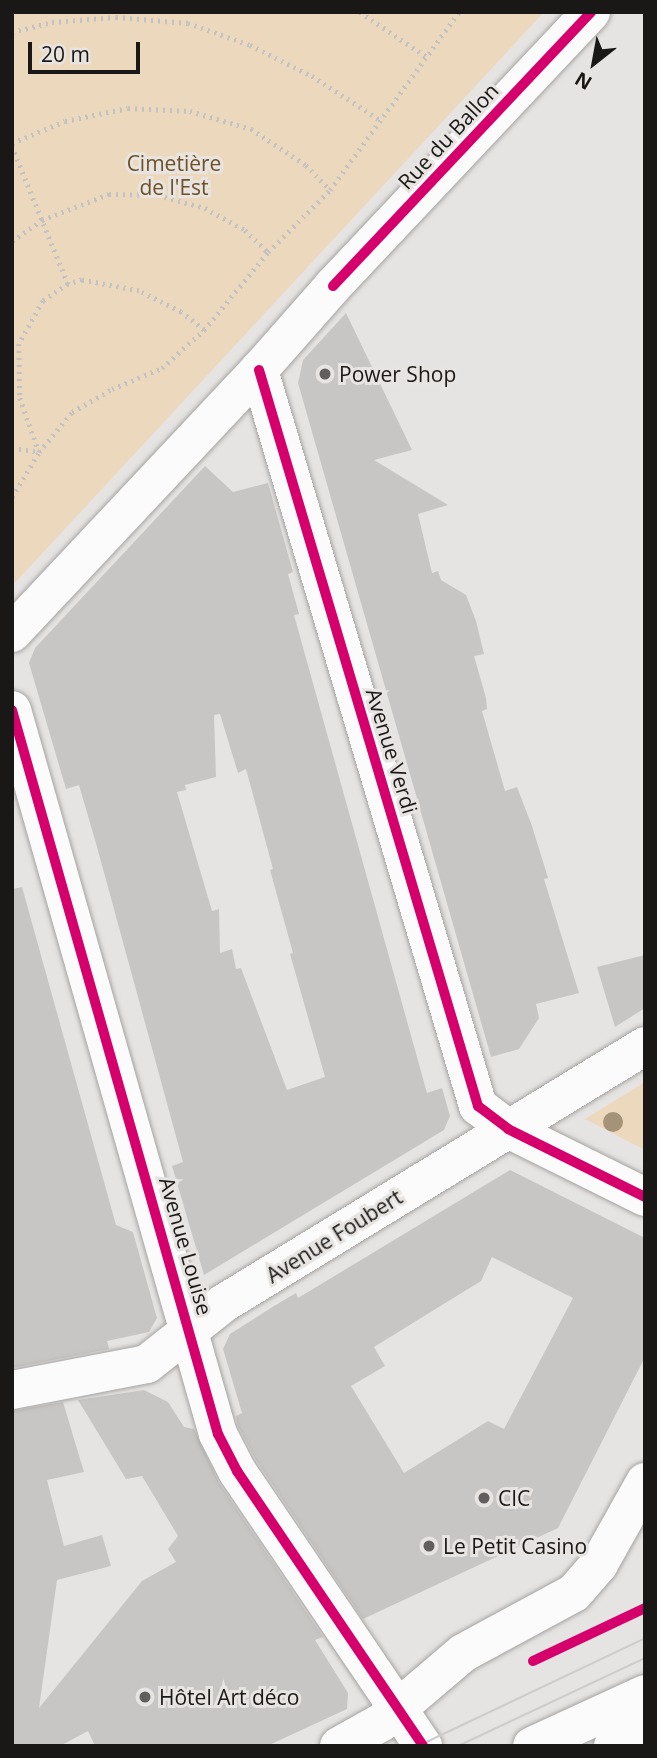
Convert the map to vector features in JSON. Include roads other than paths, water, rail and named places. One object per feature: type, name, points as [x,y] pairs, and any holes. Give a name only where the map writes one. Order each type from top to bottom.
[{"type":"street","name":"Rue du Ballon","points":[[12,633],[591,12]]},
{"type":"street","name":"Avenue Verdi","points":[[259,370],[478,1106],[508,1129],[645,1197]]},
{"type":"street","name":"Avenue Louise","points":[[12,709],[190,1330],[207,1405],[228,1456],[423,1746]]},
{"type":"street","name":"Avenue Foubert","points":[[12,1390],[148,1364],[224,1303],[645,1046]]},
{"type":"street","points":[[339,1746],[372,1729],[449,1662],[574,1593],[599,1564],[645,1482]]},
{"type":"street","points":[[532,1746],[645,1694]]},
{"type":"street","points":[[613,1746],[645,1731]]},
{"type":"tram line","points":[[418,1746],[645,1638]]},
{"type":"tram line","points":[[458,1746],[645,1658]]},
{"type":"place","name":"Power Shop","points":[[325,374]]},
{"type":"place","name":"CIC","points":[[484,1498]]},
{"type":"place","name":"Le Petit Casino","points":[[429,1546]]},
{"type":"place","name":"Hôtel Art déco","points":[[145,1697]]},
{"type":"park label","name":"Cimetière de l'Est","points":[[174,175]]}]
